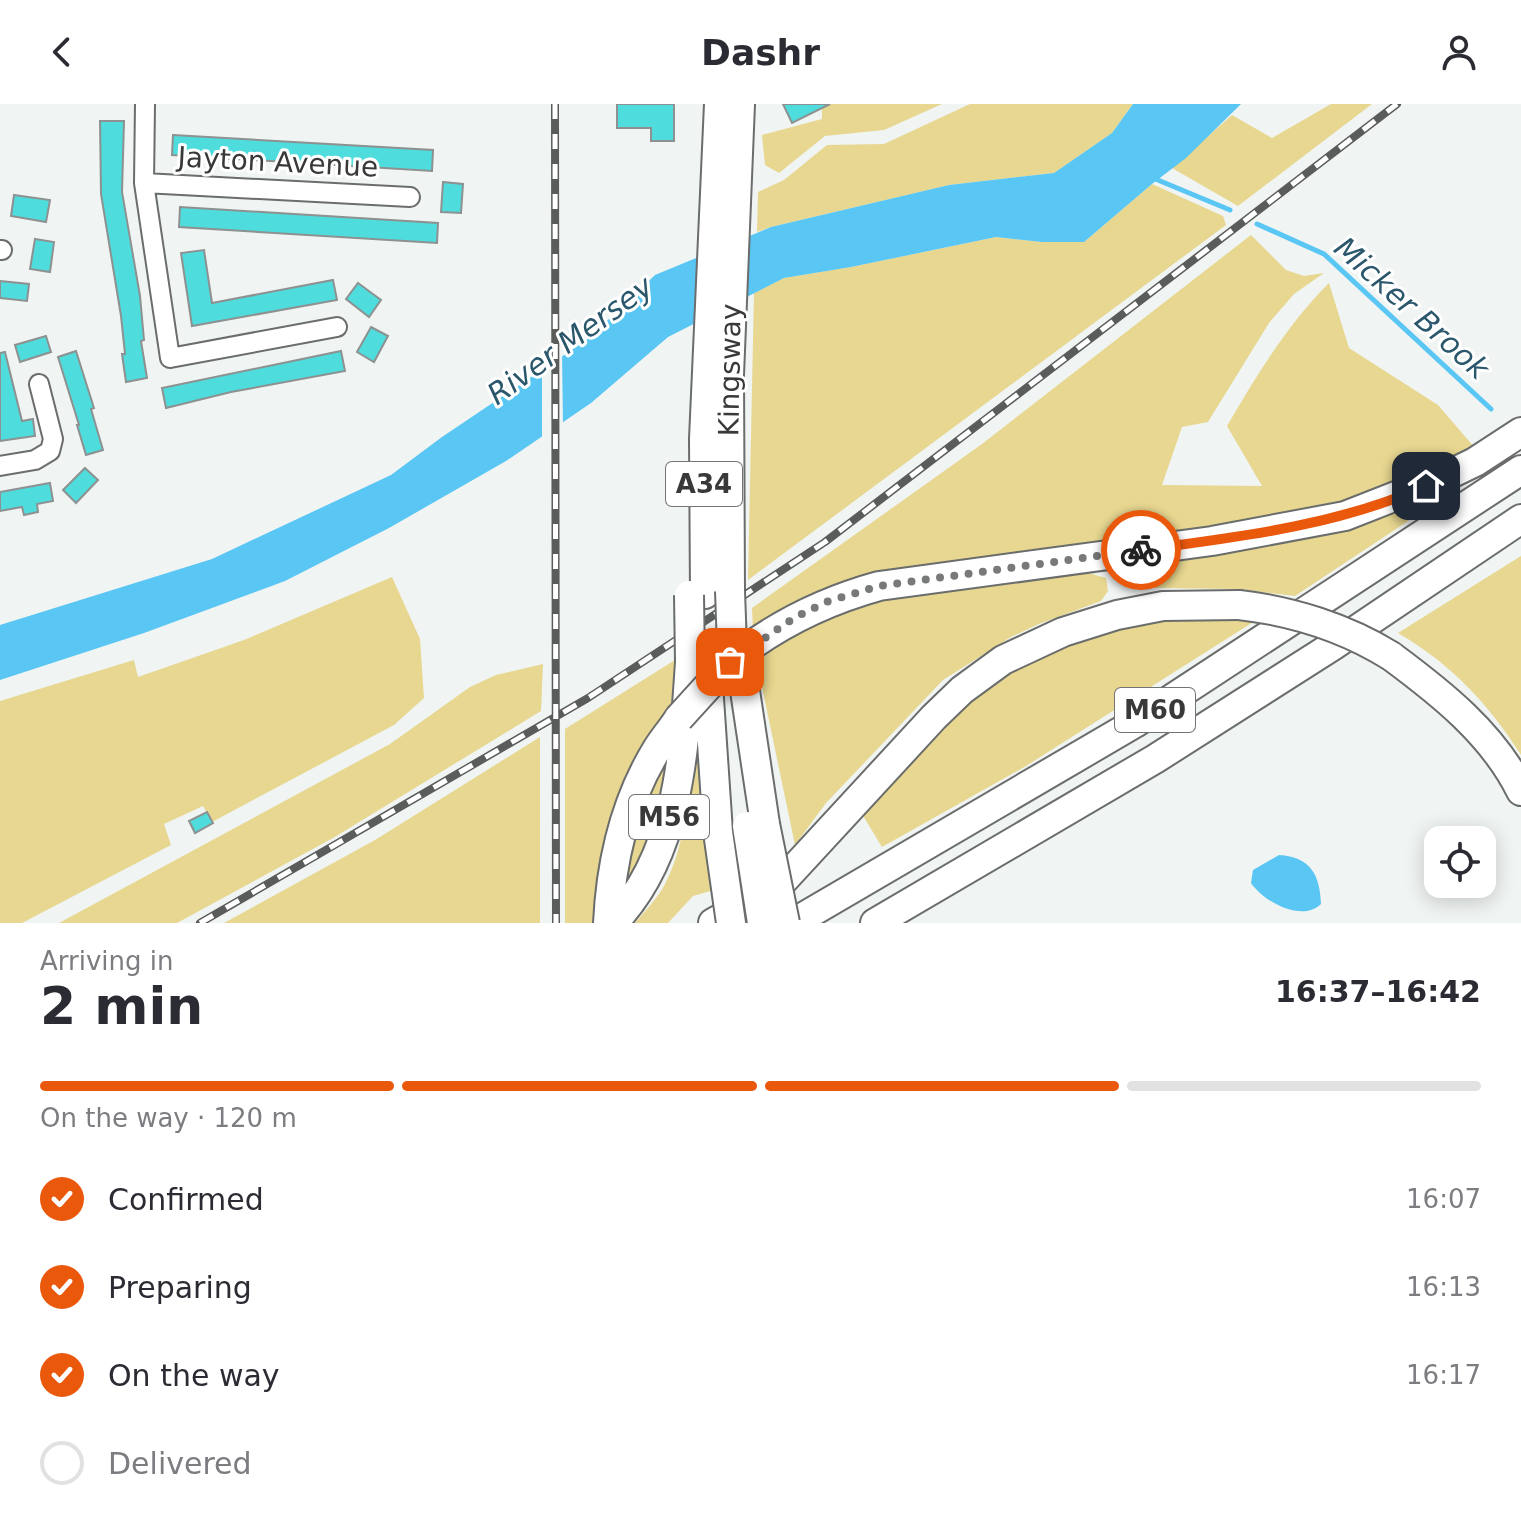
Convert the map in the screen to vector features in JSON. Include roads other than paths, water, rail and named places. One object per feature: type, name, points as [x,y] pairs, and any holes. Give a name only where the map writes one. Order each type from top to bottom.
[{"type":"highway","name":"Kingsway","points":[[719,104],[726,188]]},
{"type":"highway","name":"Kingsway","points":[[731,923],[718,832],[718,374],[726,188],[740,104]]},
{"type":"highway","name":"Kingsway","points":[[717,589],[704,446],[718,374]]},
{"type":"highway","points":[[610,923],[612,867],[628,808],[657,750],[679,718],[730,662],[781,626],[826,602],[908,580],[1212,541],[1345,516],[1442,478],[1475,462],[1521,432]]},
{"type":"highway","name":"M60","points":[[793,923],[1135,723],[1521,470]]},
{"type":"highway","name":"M60","points":[[875,923],[1155,759],[1334,645],[1521,519]]},
{"type":"highway","points":[[713,923],[778,886],[923,728],[962,690],[1003,660],[1063,632],[1117,615],[1163,606],[1239,605],[1285,612],[1373,644],[1429,683],[1464,715],[1521,791]]},
{"type":"highway","name":"Kingsway","points":[[717,651],[735,714],[756,825],[762,923]]},
{"type":"highway","name":"M56","points":[[610,923],[641,887],[664,837],[679,770],[688,696],[717,651]]},
{"type":"highway","points":[[756,825],[785,923]]},
{"type":"street","points":[[145,104],[144,183],[170,358],[337,327]]},
{"type":"street","name":"Jayton Avenue","points":[[144,183],[410,197]]},
{"type":"street","points":[[0,466],[35,460],[50,451],[53,439],[39,384]]},
{"type":"water","points":[[1133,104],[1241,104],[1186,158],[1084,242],[996,237],[784,278],[668,337],[591,403],[506,461],[389,528],[285,581],[144,633],[0,680],[0,625],[212,559],[391,475],[588,339],[655,275],[771,227],[949,185],[1054,173],[1112,133]]},
{"type":"water","points":[[1279,855],[1299,859],[1312,869],[1319,884],[1321,904],[1304,911],[1283,907],[1264,897],[1251,883],[1253,870]]},
{"type":"waterway","name":"Micker Brook","points":[[1153,178],[1230,210]]},
{"type":"waterway","name":"Micker Brook","points":[[1257,224],[1324,254],[1491,409]]},
{"type":"railway","points":[[555,104],[556,923]]},
{"type":"railway","points":[[200,923],[588,698],[825,542],[1397,104]]},
{"type":"water label","name":"River Mersey","points":[[570,340]]}]
